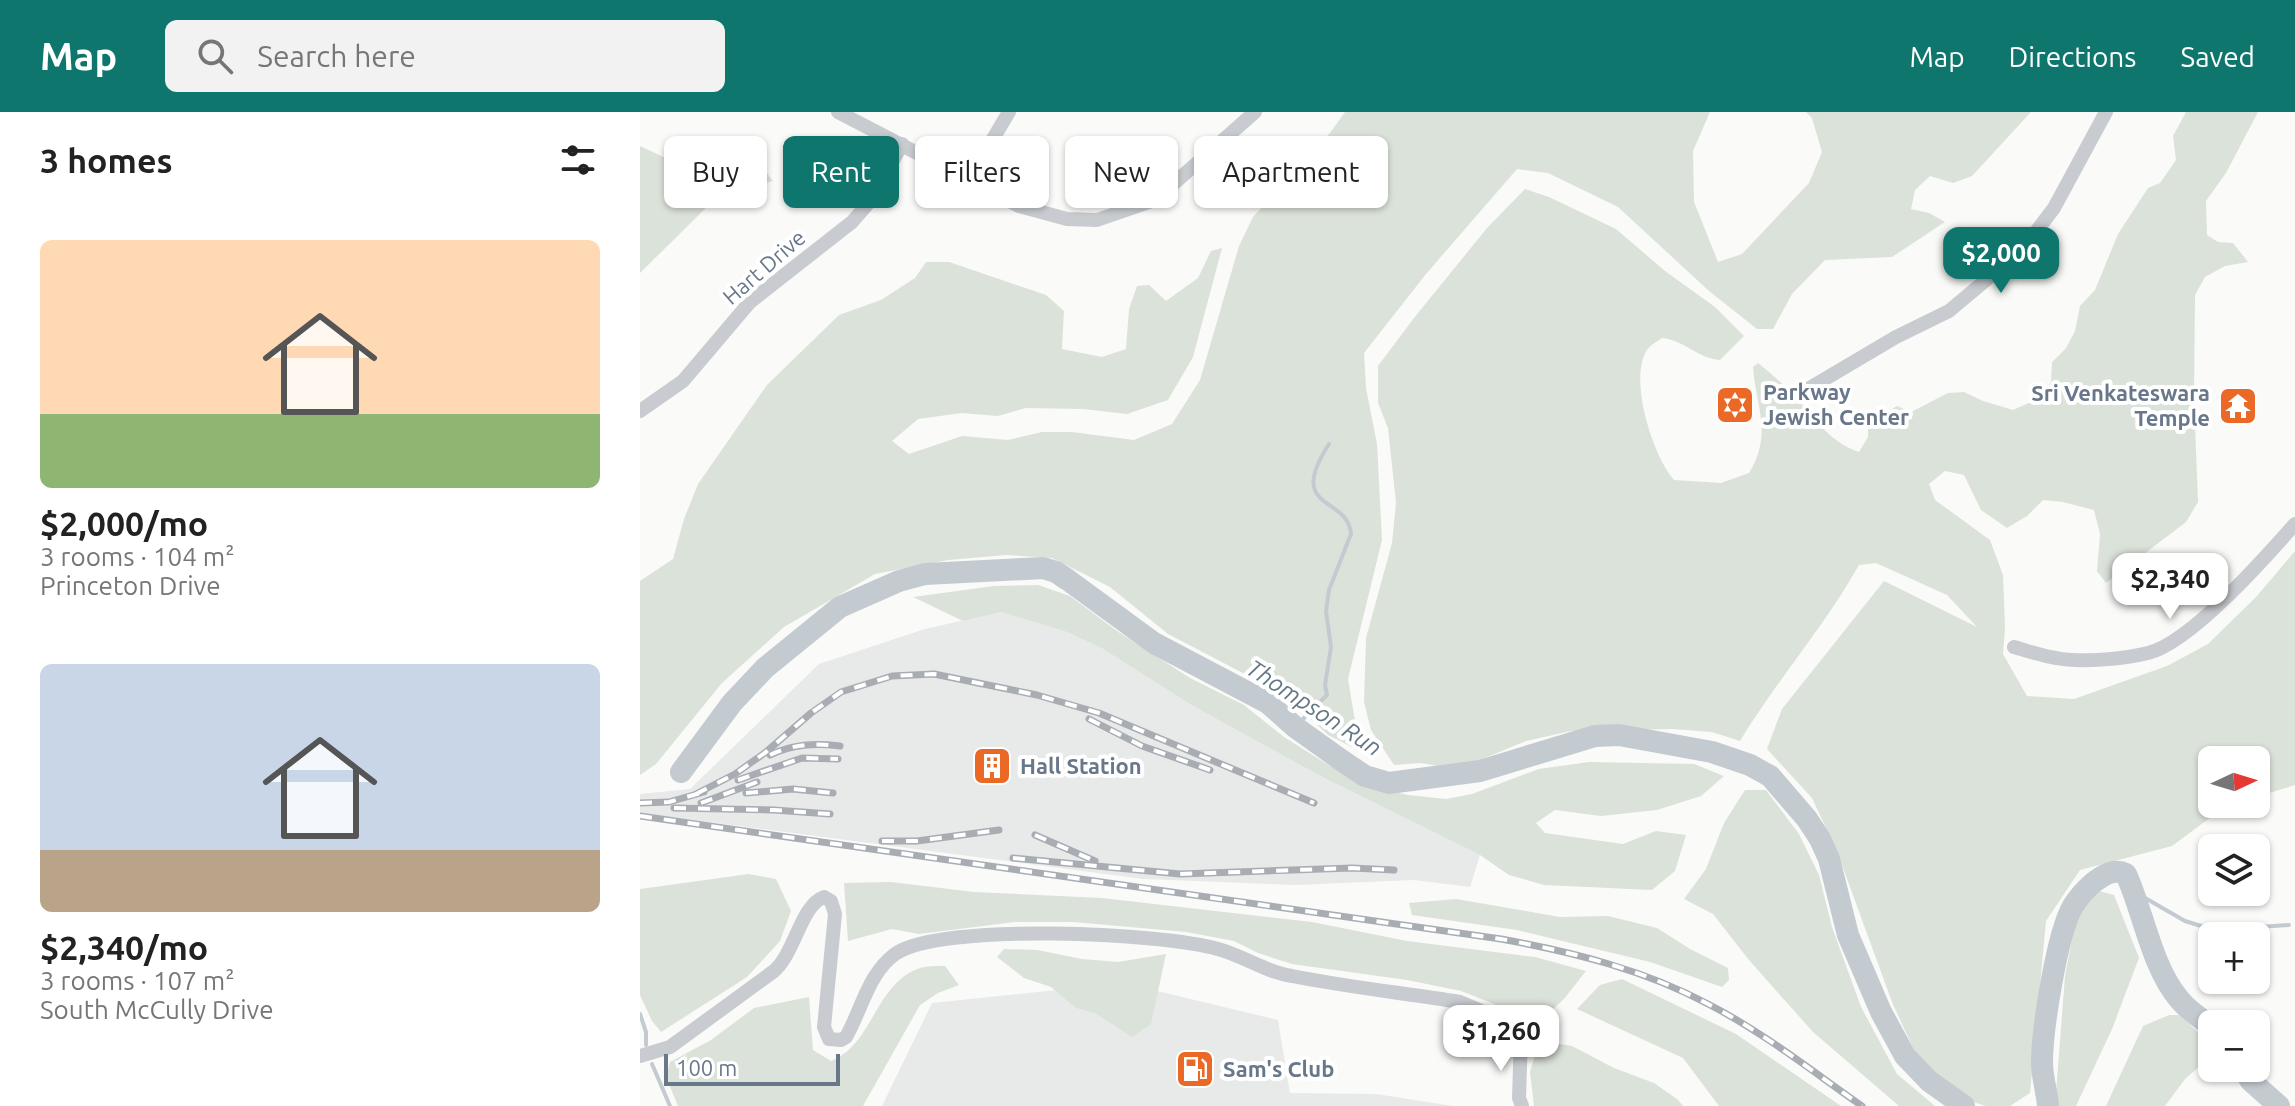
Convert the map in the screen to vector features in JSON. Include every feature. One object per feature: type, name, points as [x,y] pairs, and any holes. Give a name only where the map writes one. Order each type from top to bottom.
[{"type":"street","points":[[838,112],[915,151]]},
{"type":"street","points":[[995,136],[1009,112]]},
{"type":"street","points":[[1026,208],[1067,219],[1097,220],[1155,200],[1255,112]]},
{"type":"street","points":[[1808,389],[1896,337],[1949,311],[2023,249],[2054,208],[2106,112]]},
{"type":"street","name":"Hart Drive","points":[[640,411],[683,381],[750,302],[852,222],[873,198],[902,144]]},
{"type":"street","points":[[2014,647],[2059,659],[2103,659],[2149,653],[2175,641],[2255,569],[2295,524]]},
{"type":"street","points":[[640,1056],[659,1053],[670,1047],[774,971],[788,956],[810,908],[824,897],[831,901],[835,914],[824,1027],[829,1039],[835,1041],[846,1037],[878,971],[893,955],[906,948],[967,937],[1019,934],[1147,937],[1218,949],[1279,974],[1460,1002],[1500,1019],[1521,1035],[1519,1098],[1522,1106]]},
{"type":"shaded area","points":[[1345,112],[1710,112],[1693,151],[1694,202],[1718,262],[1742,254],[1809,183],[1822,152],[1812,118],[1806,112],[2031,112],[1972,176],[1953,183],[1930,176],[1915,190],[1911,209],[1929,213],[1945,222],[1892,257],[1825,260],[1792,294],[1773,329],[1757,329],[1709,291],[1618,207],[1548,173],[1517,169],[1426,274],[1364,353],[1366,388],[1377,444],[1382,540],[1348,679],[1360,751],[1328,735],[1294,703],[1262,683],[1168,634],[1110,587],[1052,558],[1006,555],[948,560],[875,574],[784,627],[722,683],[656,764],[640,775],[640,581],[673,559],[698,484],[767,385],[839,315],[881,300],[915,278],[926,262],[949,262],[1046,295],[1064,311],[1062,349],[1102,357],[1126,349],[1129,309],[1137,286],[1149,285],[1166,301],[1198,278],[1211,251],[1222,248],[1193,357],[1168,400],[1127,414],[1026,408],[998,416],[962,413],[918,419],[892,441],[909,454],[962,436],[1008,440],[1042,432],[1072,432],[1134,440],[1172,424],[1200,380],[1239,246],[1253,217],[1261,208],[1388,208],[1388,136],[1327,136]]},
{"type":"shaded area","points":[[2186,112],[2258,112],[2226,173],[2206,201],[2207,235],[2218,242],[2233,243],[2248,262],[2225,266],[2205,277],[2195,295],[2194,401],[2198,502],[2186,522],[2106,583],[2097,571],[2100,534],[2094,510],[2043,500],[2027,516],[2007,528],[1981,510],[1964,475],[1945,471],[1929,484],[1935,500],[1990,540],[2003,575],[2003,654],[2027,696],[2074,699],[2167,666],[2208,644],[2257,596],[2295,551],[2295,785],[2270,793],[2270,746],[2198,746],[2198,818],[2210,818],[2172,846],[2080,870],[2046,921],[2030,1093],[2010,1106],[1986,1106],[1964,1099],[1918,1059],[1892,1002],[1838,854],[1812,798],[1767,749],[1782,709],[1884,581],[1977,627],[1947,595],[1876,563],[1859,565],[1740,741],[1712,732],[1672,729],[1571,731],[1526,741],[1480,760],[1445,767],[1420,763],[1394,765],[1371,730],[1364,702],[1366,638],[1392,543],[1396,503],[1388,428],[1378,403],[1378,366],[1487,228],[1525,189],[1616,229],[1665,271],[1715,307],[1744,336],[1720,360],[1662,338],[1648,348],[1642,363],[1640,379],[1646,417],[1666,469],[1674,480],[1721,483],[1749,473],[1756,459],[1762,433],[1753,367],[1758,363],[1792,393],[1830,435],[1859,452],[1868,437],[1868,423],[1897,406],[1911,412],[1948,393],[1964,392],[2013,410],[2038,399],[2051,382],[2052,362],[2066,348],[2075,331],[2080,306],[2095,290],[2118,234],[2148,188],[2160,183],[2176,160],[2173,136]]},
{"type":"shaded area","points":[[640,146],[664,157],[664,208],[706,208],[640,273]]},
{"type":"shaded area","points":[[1038,585],[1070,596],[1190,678],[1244,705],[1284,737],[1330,766],[1373,787],[1446,799],[1472,794],[1539,769],[1589,762],[1694,764],[1724,776],[1701,796],[1657,810],[1601,816],[1555,810],[1536,823],[1545,833],[1623,844],[1656,831],[1686,835],[1675,871],[1652,890],[1544,885],[1509,875],[1480,855],[1324,778],[1193,706],[1103,649],[1067,632],[1001,612],[963,621],[913,597],[994,586]]},
{"type":"shaded area","points":[[1001,612],[1067,632],[1103,649],[1193,706],[1324,778],[1480,855],[1470,887],[1414,880],[1296,885],[1143,879],[640,813],[640,794],[690,789],[819,664],[925,629]]},
{"type":"shaded area","points":[[1745,790],[1766,790],[1799,834],[1819,875],[1832,927],[1861,1007],[1897,1074],[1935,1106],[1899,1106],[1813,1032],[1713,914],[1684,899],[1706,869],[1724,823]]},
{"type":"shaded area","points":[[749,874],[776,879],[791,911],[780,941],[747,977],[661,1032],[640,995],[640,889]]},
{"type":"shaded area","points":[[891,882],[974,892],[1102,898],[1312,922],[1407,941],[1535,957],[1586,971],[1564,999],[1539,1022],[1521,1019],[1461,991],[1292,964],[1234,941],[1186,932],[1073,922],[1015,922],[919,934],[892,929],[848,941],[844,883]]},
{"type":"shaded area","points":[[2099,891],[2114,895],[2139,958],[2112,1029],[2076,1106],[2055,1106],[2065,976],[2077,912]]},
{"type":"shaded area","points":[[1456,899],[1560,917],[1608,916],[1657,928],[1728,968],[1729,980],[1722,987],[1650,962],[1517,930],[1412,915],[1409,903]]},
{"type":"shaded area","points":[[1004,949],[1037,950],[1118,962],[1166,954],[1151,1024],[1132,1037],[1095,1013],[1076,1008],[1051,987],[1024,978],[997,957]]},
{"type":"shaded area","points":[[945,966],[959,985],[938,993],[920,1005],[863,1106],[678,1106],[666,1077],[670,1062],[711,1040],[754,1008],[809,997],[813,1050],[831,1061],[856,1042],[883,1000],[905,976],[920,968]]},
{"type":"shaded area","points":[[1622,979],[1736,1034],[1841,1106],[1719,1106],[1683,1058],[1577,1009],[1600,985]]},
{"type":"shaded area","points":[[1124,983],[1278,1020],[1290,1093],[1376,1094],[1453,1106],[882,1106],[932,1003]]},
{"type":"shaded area","points":[[2169,1015],[2179,1015],[2198,1032],[2198,1068],[2165,1106],[2106,1106],[2143,1026]]},
{"type":"shaded area","points":[[1546,1042],[1572,1046],[1614,1068],[1654,1083],[1683,1106],[1534,1106],[1530,1072],[1538,1045]]},
{"type":"waterway","points":[[1295,727],[1327,695],[1325,685],[1331,647],[1326,611],[1329,590],[1351,534],[1340,513],[1316,492],[1313,481],[1329,444]]},
{"type":"waterway","name":"Thompson Run","points":[[681,772],[732,703],[765,668],[840,607],[899,581],[925,574],[1043,568],[1068,580],[1154,643],[1268,703],[1295,727],[1365,776],[1389,783],[1480,771],[1595,736],[1619,735],[1712,752],[1750,765],[1770,776],[1820,839],[1829,859],[1848,935],[1881,1012],[1905,1056],[1929,1081],[1964,1106]]},
{"type":"waterway","name":"Thompson Run","points":[[2048,1106],[2042,1068],[2043,1048],[2061,937],[2075,903],[2090,885],[2105,875],[2113,872],[2126,874],[2162,972],[2179,999],[2198,1016]]},
{"type":"waterway","points":[[2133,891],[2185,921],[2214,930],[2289,925]]},
{"type":"waterway","points":[[640,1014],[646,1032],[646,1045]]},
{"type":"waterway","points":[[652,1064],[670,1106]]},
{"type":"waterway","name":"Thompson Run","points":[[2252,1082],[2279,1106]]},
{"type":"railway","points":[[696,794],[735,774],[841,692],[892,676],[934,674],[1037,695],[1099,713],[1314,803]]},
{"type":"railway","points":[[1089,719],[1142,746],[1210,770]]},
{"type":"railway","points":[[770,755],[804,745],[840,746]]},
{"type":"railway","points":[[738,780],[802,758],[838,759]]},
{"type":"railway","points":[[701,803],[757,782]]},
{"type":"railway","points":[[746,793],[793,789],[833,793]]},
{"type":"railway","points":[[640,803],[669,802],[704,792]]},
{"type":"railway","points":[[674,808],[830,814]]},
{"type":"railway","points":[[640,816],[1501,939],[1555,950],[1634,972],[1710,1005],[1769,1040],[1862,1106]]},
{"type":"railway","points":[[882,841],[917,841],[999,830]]},
{"type":"railway","points":[[1035,835],[1095,861]]},
{"type":"railway","points":[[1013,858],[1180,874],[1352,868],[1394,870]]},
{"type":"place","name":"Parkway Jewish Center","points":[[1735,405]]},
{"type":"place","name":"Sri Venkateswara Temple","points":[[2238,406]]},
{"type":"place","name":"Hall Station","points":[[992,766]]},
{"type":"place","name":"Sam's Club","points":[[1195,1069]]}]
